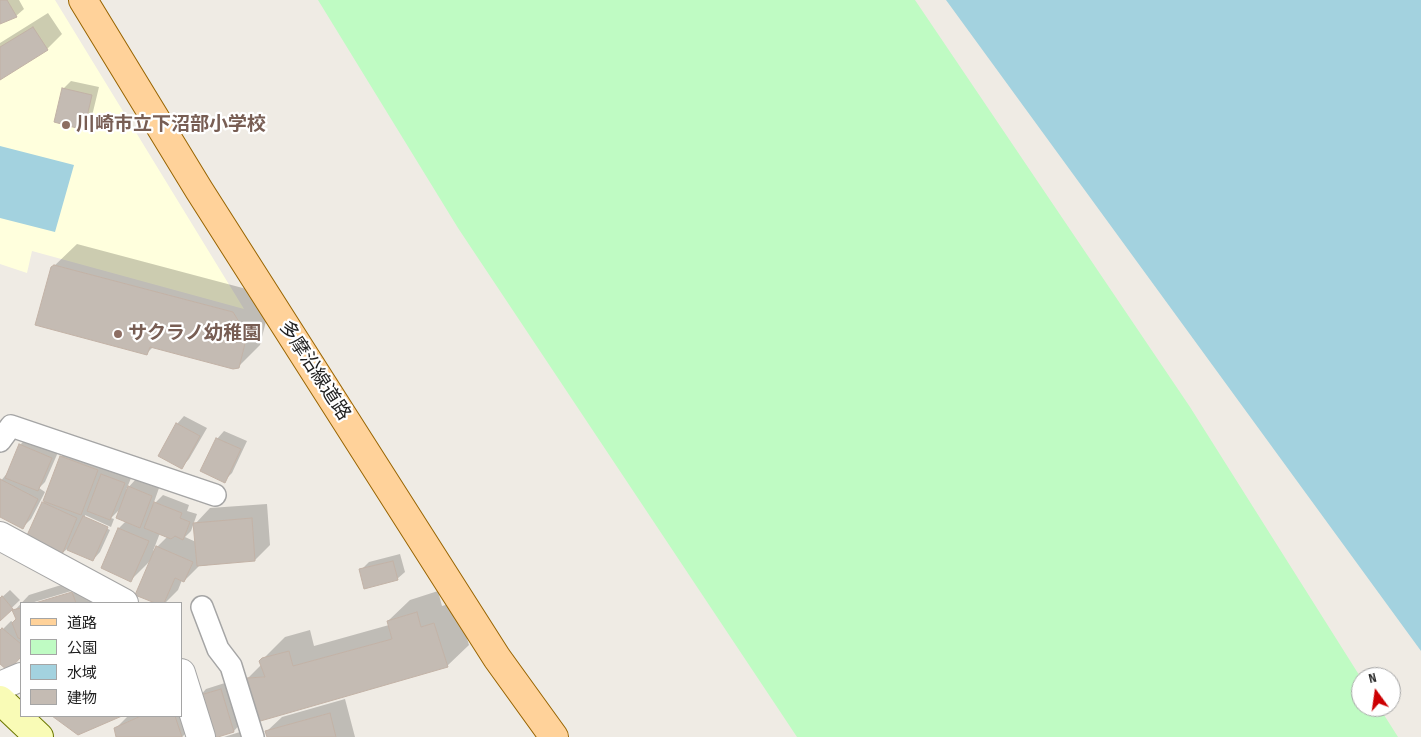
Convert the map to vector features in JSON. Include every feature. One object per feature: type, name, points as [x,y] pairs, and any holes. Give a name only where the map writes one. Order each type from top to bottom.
[{"type":"main road","name":"多摩沿線道路","points":[[83,0],[205,199],[497,658],[554,737]]},
{"type":"street","points":[[0,536],[122,602]]},
{"type":"street","points":[[182,676],[201,737]]},
{"type":"street","points":[[0,686],[20,677]]},
{"type":"street","points":[[0,700],[39,737]]},
{"type":"lane","points":[[0,441],[11,426],[215,495]]},
{"type":"lane","points":[[202,607],[218,649],[230,666],[252,737]]},
{"type":"shaded area","name":"川崎市立下沼部小学校","points":[[0,0],[55,0],[244,309],[32,251],[27,273],[0,264]]},
{"type":"green space","points":[[318,0],[915,0],[1190,407],[1354,667],[1351,667],[1351,717],[1385,717],[1398,737],[797,737],[458,228]]},
{"type":"water","points":[[946,0],[1421,0],[1421,651]]},
{"type":"water","points":[[0,146],[74,165],[55,232],[0,218]]},
{"type":"building","points":[[0,0],[7,0],[17,17],[0,24]]},
{"type":"building","points":[[33,27],[48,50],[0,80],[0,47]]},
{"type":"building","points":[[62,88],[92,95],[84,130],[54,122]]},
{"type":"building","points":[[54,265],[233,312],[247,335],[239,368],[233,369],[150,347],[147,355],[35,325],[51,267]]},
{"type":"building","points":[[176,423],[200,436],[182,469],[158,456]]},
{"type":"building","points":[[216,438],[241,449],[225,483],[200,471]]},
{"type":"building","points":[[19,444],[52,458],[38,491],[5,478]]},
{"type":"building","points":[[60,456],[98,470],[81,515],[43,501]]},
{"type":"building","points":[[101,474],[125,483],[110,520],[87,511]]},
{"type":"building","points":[[0,479],[38,499],[23,529],[0,517]]},
{"type":"building","points":[[128,486],[152,496],[140,528],[116,518]]},
{"type":"building","points":[[42,502],[77,518],[61,557],[24,542]]},
{"type":"building","points":[[154,502],[182,513],[180,518],[190,522],[183,540],[175,536],[171,539],[144,528]]},
{"type":"building","points":[[83,516],[108,527],[93,561],[67,550]]},
{"type":"building","points":[[252,518],[255,561],[197,566],[193,523]]},
{"type":"building","points":[[118,528],[149,541],[131,582],[101,568]]},
{"type":"building","points":[[156,546],[193,562],[184,582],[175,578],[164,602],[152,602],[135,595]]},
{"type":"building","points":[[393,561],[398,580],[364,589],[359,569]]},
{"type":"building","points":[[72,592],[76,602],[38,602]]},
{"type":"building","points":[[2,596],[13,609],[0,621],[0,598]]},
{"type":"building","points":[[20,608],[20,639],[12,623],[16,619],[12,610]]},
{"type":"building","points":[[417,612],[421,627],[434,623],[448,667],[257,722],[246,678],[265,677],[259,661],[262,658],[289,651],[293,666],[392,639],[387,621]]},
{"type":"building","points":[[2,628],[20,643],[20,658],[8,671],[0,664],[0,630]]},
{"type":"building","points":[[221,689],[234,732],[211,737],[197,696]]},
{"type":"building","points":[[330,713],[336,737],[267,737],[265,731]]},
{"type":"building","points":[[53,717],[120,717],[78,735]]},
{"type":"building","points":[[139,717],[175,717],[182,737],[116,737],[114,728]]},
{"type":"place","name":"川崎市立下沼部小学校","points":[[66,125]]},
{"type":"place","name":"サクラノ幼稚園","points":[[118,334]]}]
